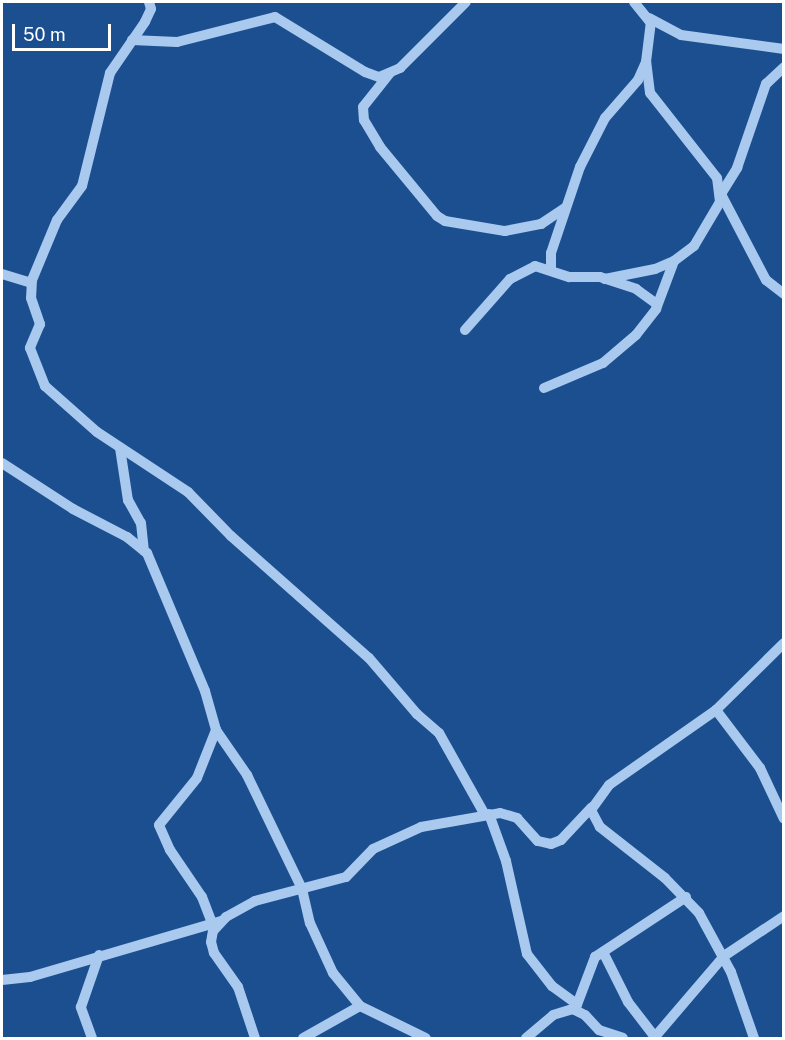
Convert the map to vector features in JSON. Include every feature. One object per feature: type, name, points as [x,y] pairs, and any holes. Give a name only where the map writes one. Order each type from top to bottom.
[{"type":"street","points":[[148,2],[151,9],[110,73],[82,186],[57,220],[31,283],[31,298],[40,324],[30,348],[45,386],[120,448],[188,492],[231,536],[369,658],[417,714],[439,733],[487,814],[506,861],[527,954],[552,986],[599,1030],[623,1038]]},
{"type":"street","points":[[466,2],[390,73],[363,107],[364,120],[437,216],[505,231],[530,228],[565,208]]},
{"type":"street","points":[[634,2],[649,18],[681,35],[783,49]]},
{"type":"street","points":[[132,40],[177,42],[275,17],[365,72],[379,77],[390,73]]},
{"type":"street","points":[[551,270],[551,253],[565,208],[596,133],[621,95],[638,80],[646,62],[652,32],[649,18]]},
{"type":"street","points":[[646,62],[650,93],[717,178],[722,195],[766,280],[783,294]]},
{"type":"street","points":[[465,330],[517,274],[535,266],[569,277],[605,279],[649,271],[674,261],[694,246],[706,230],[737,168],[766,84],[783,67]]},
{"type":"street","points":[[544,388],[603,363],[636,335],[657,304],[674,261]]},
{"type":"street","points":[[2,274],[31,283]]},
{"type":"street","points":[[605,279],[636,289],[657,304]]},
{"type":"street","points":[[120,448],[128,500],[141,523],[144,551],[205,691],[216,730],[247,775],[302,889],[320,949],[360,1006],[426,1038]]},
{"type":"street","points":[[2,463],[144,551]]},
{"type":"street","points":[[2,980],[30,977],[217,922],[244,905],[346,877],[373,849],[421,827],[487,814],[512,815],[538,841],[551,844],[561,840],[609,785],[716,710],[783,643]]},
{"type":"street","points":[[716,710],[760,768],[783,819]]},
{"type":"street","points":[[216,730],[197,778],[159,825],[170,850],[217,922]]},
{"type":"street","points":[[592,807],[591,816],[600,827],[686,897],[724,956],[754,1038]]},
{"type":"street","points":[[576,1007],[592,962],[603,951],[686,897]]},
{"type":"street","points":[[603,951],[628,1002],[655,1038],[724,956],[783,916]]},
{"type":"street","points":[[217,922],[211,936],[214,953],[238,987],[255,1038]]},
{"type":"street","points":[[92,1038],[81,1007],[99,955]]},
{"type":"street","points":[[308,1036],[360,1006]]},
{"type":"street","points":[[526,1038],[552,1015],[576,1007]]}]
